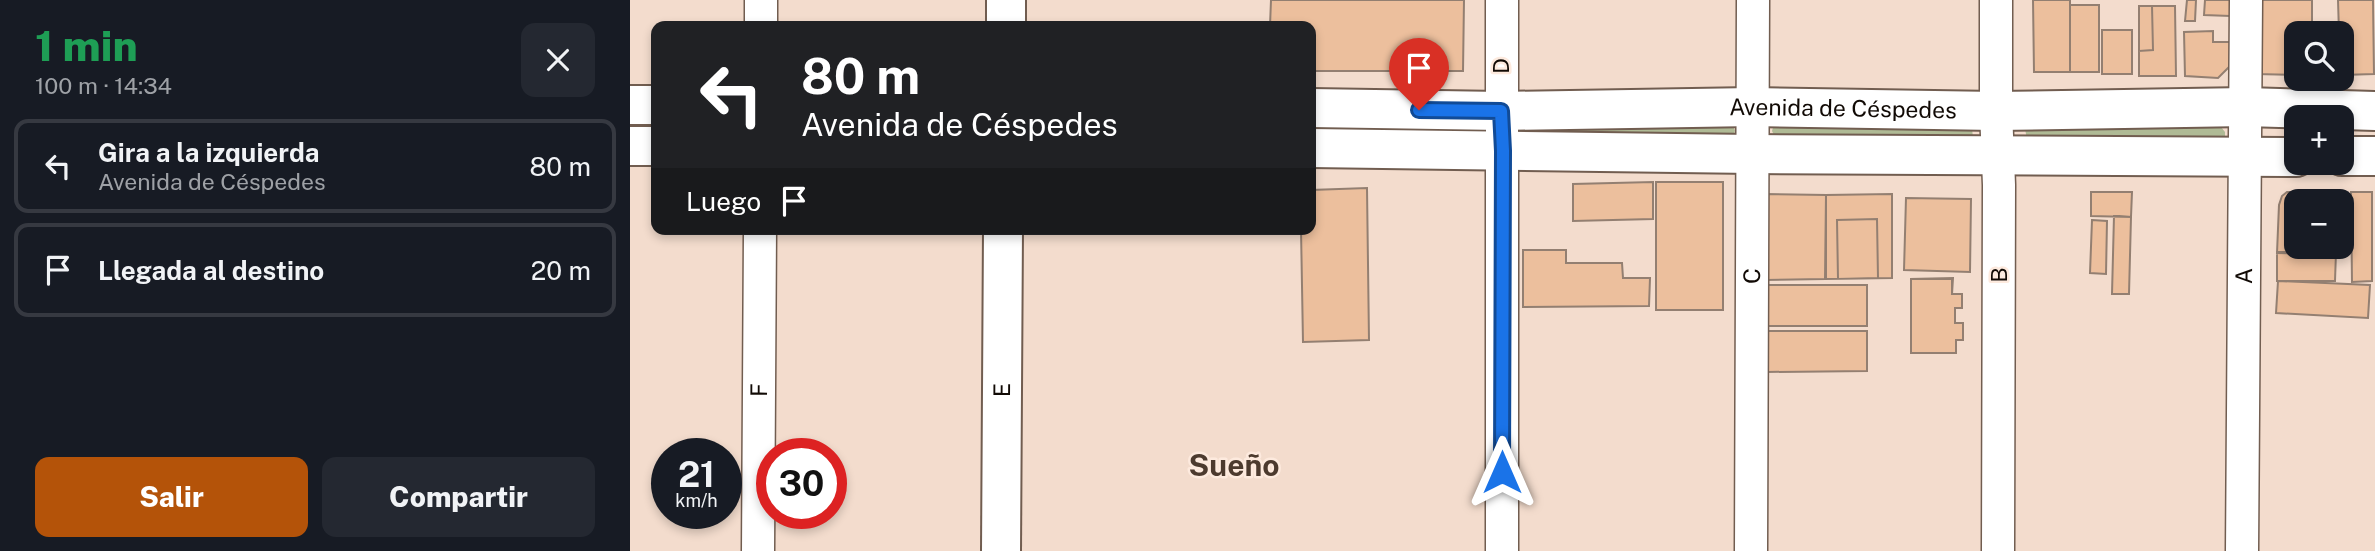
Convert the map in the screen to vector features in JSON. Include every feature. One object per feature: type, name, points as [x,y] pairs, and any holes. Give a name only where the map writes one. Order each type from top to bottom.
[{"type":"main road","points":[[1006,0],[1006,21]]},
{"type":"main road","points":[[630,105],[651,105]]},
{"type":"main road","name":"Avenida de Céspedes","points":[[1316,108],[1501,111],[1753,107],[1996,111],[2246,107],[2375,111]]},
{"type":"main road","points":[[630,146],[651,146]]},
{"type":"main road","name":"Avenida de Céspedes","points":[[1316,148],[2284,157]]},
{"type":"main road","points":[[2354,156],[2375,156]]},
{"type":"main road","name":"E","points":[[1001,551],[1003,235]]},
{"type":"street","points":[[761,0],[761,21]]},
{"type":"street","name":"D","points":[[1502,0],[1502,551]]},
{"type":"street","name":"C","points":[[1751,551],[1753,0]]},
{"type":"street","name":"B","points":[[1996,0],[1998,551]]},
{"type":"street","name":"A","points":[[2242,551],[2246,0]]},
{"type":"street","name":"F","points":[[758,551],[760,235]]},
{"type":"green space","points":[[1731,124],[1735,130],[1734,137],[1523,133],[1523,129]]},
{"type":"green space","points":[[1774,124],[1972,128],[1973,138],[1775,137],[1772,131]]},
{"type":"green space","points":[[2221,127],[2225,132],[2225,140],[2027,139],[2025,129]]},
{"type":"building","points":[[1271,0],[1464,0],[1463,71],[1316,71],[1316,21],[1270,21]]},
{"type":"building","points":[[2033,0],[2070,0],[2070,72],[2034,72]]},
{"type":"building","points":[[2187,0],[2196,0],[2195,21],[2185,21]]},
{"type":"building","points":[[2205,0],[2231,0],[2230,16],[2204,15]]},
{"type":"building","points":[[2257,0],[2312,0],[2312,21],[2284,21],[2284,75],[2256,74]]},
{"type":"building","points":[[2338,0],[2373,0],[2374,74],[2354,75],[2354,21],[2339,21]]},
{"type":"building","points":[[2070,5],[2099,5],[2099,72],[2070,72]]},
{"type":"building","points":[[2139,6],[2175,6],[2176,76],[2139,76]]},
{"type":"building","points":[[2139,6],[2152,6],[2153,50],[2139,51]]},
{"type":"building","points":[[2102,30],[2132,30],[2132,74],[2102,74]]},
{"type":"building","points":[[2213,31],[2213,42],[2231,42],[2231,65],[2218,78],[2185,76],[2184,32]]},
{"type":"building","points":[[1653,182],[1653,219],[1573,221],[1573,184]]},
{"type":"building","points":[[1656,182],[1723,182],[1723,310],[1656,310]]},
{"type":"building","points":[[1367,188],[1369,340],[1303,342],[1301,235],[1316,235],[1316,190]]},
{"type":"building","points":[[2091,192],[2132,192],[2131,217],[2091,216]]},
{"type":"building","points":[[2354,192],[2372,192],[2372,281],[2352,282]]},
{"type":"building","points":[[1765,194],[1826,195],[1825,279],[1765,280]]},
{"type":"building","points":[[1892,194],[1892,278],[1826,279],[1826,195]]},
{"type":"building","points":[[2284,194],[2284,253],[2277,253],[2279,205]]},
{"type":"building","points":[[1906,198],[1971,199],[1970,272],[1904,270]]},
{"type":"building","points":[[2114,216],[2131,217],[2129,294],[2112,294]]},
{"type":"building","points":[[1877,219],[1878,278],[1838,279],[1837,220]]},
{"type":"building","points":[[2092,220],[2107,221],[2106,274],[2090,273]]},
{"type":"building","points":[[1523,250],[1566,250],[1566,263],[1622,263],[1623,278],[1650,278],[1649,306],[1523,307]]},
{"type":"building","points":[[2277,252],[2284,252],[2284,259],[2336,259],[2335,281],[2277,281]]},
{"type":"building","points":[[1953,278],[1952,294],[1962,294],[1962,308],[1955,308],[1955,323],[1963,323],[1963,340],[1956,340],[1956,353],[1911,353],[1911,279]]},
{"type":"building","points":[[1911,279],[1952,279],[1952,294],[1962,294],[1962,308],[1955,308],[1955,323],[1963,323],[1963,340],[1956,340],[1956,353],[1911,353]]},
{"type":"building","points":[[2278,281],[2370,285],[2368,318],[2276,313]]},
{"type":"building","points":[[1767,285],[1867,285],[1867,326],[1767,326]]},
{"type":"building","points":[[1768,331],[1867,331],[1867,371],[1767,372]]},
{"type":"district","name":"Sueño","points":[[1234,466]]},
{"type":"route","points":[[1419,110],[1501,111],[1502,472]]}]
